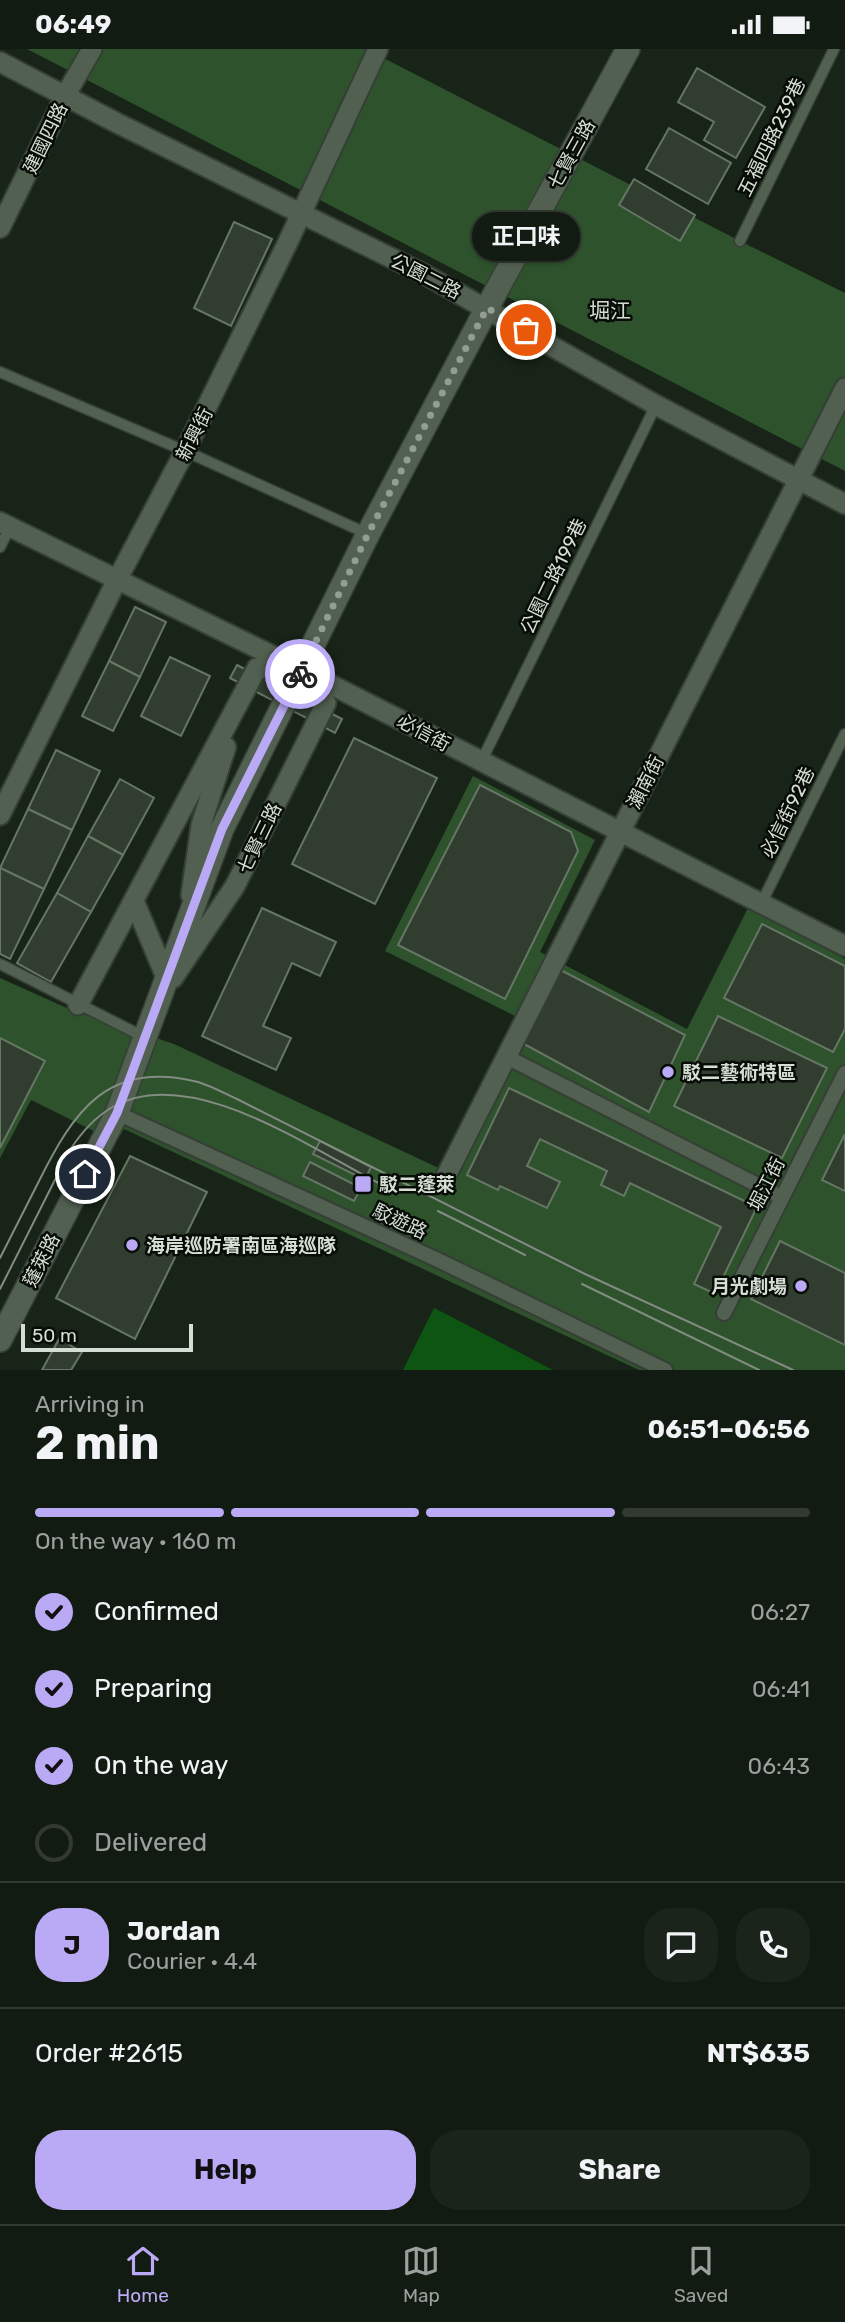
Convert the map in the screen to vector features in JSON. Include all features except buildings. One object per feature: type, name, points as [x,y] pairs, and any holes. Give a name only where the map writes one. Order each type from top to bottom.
[{"type":"street","name":"建國四路","points":[[3,214],[92,49]]},
{"type":"street","name":"新興街","points":[[0,815],[117,580],[185,451],[378,49]]},
{"type":"street","name":"七賢三路","points":[[146,1032],[222,829],[368,534],[628,49]]},
{"type":"street","name":"公園二路","points":[[0,62],[302,212],[487,308],[656,405],[845,504]]},
{"type":"street","name":"瀨南街","points":[[446,1176],[845,388]]},
{"type":"street","name":"必信街","points":[[5,525],[302,670],[845,946]]},
{"type":"street","name":"七賢三路","points":[[78,1005],[257,668],[302,670]]},
{"type":"street","name":"七賢三路","points":[[158,999],[235,886],[326,703],[302,670]]},
{"type":"street","name":"七賢三路","points":[[188,916],[201,825],[244,693]]},
{"type":"street","points":[[134,901],[166,977]]},
{"type":"street","name":"蓬萊路","points":[[0,1340],[117,1113],[146,1032]]},
{"type":"street","points":[[505,1056],[781,1196]]},
{"type":"street","name":"堀江街","points":[[724,1313],[845,1073]]},
{"type":"street","name":"駁遊路","points":[[117,1113],[439,1259],[665,1370]]},
{"type":"lane","name":"五福四路239巷","points":[[740,241],[834,49]]},
{"type":"lane","points":[[0,372],[185,451],[368,534]]},
{"type":"lane","name":"公園二路199巷","points":[[481,762],[656,405]]},
{"type":"lane","points":[[0,547],[5,525]]},
{"type":"lane","name":"必信街92巷","points":[[761,905],[845,734]]},
{"type":"lane","points":[[0,964],[78,1005],[146,1032]]},
{"type":"shaded area","points":[[27,49],[366,49],[845,293],[845,471]]},
{"type":"shaded area","name":"駁二藝術特區","points":[[473,776],[595,840],[540,952],[687,1029],[748,908],[845,959],[845,1370],[639,1370],[124,1129],[116,1142],[31,1100],[0,1158],[0,978],[69,1009],[174,1044],[443,1170],[517,1017],[385,951]]},
{"type":"shaded area","points":[[434,1308],[446,1314],[553,1370],[403,1370]]},
{"type":"tram line","points":[[0,1258],[52,1156],[81,1113],[98,1097],[117,1085],[140,1078],[167,1077],[198,1082],[218,1090],[585,1274],[793,1370]]},
{"type":"tram line","points":[[0,1289],[70,1150],[93,1121],[105,1112],[143,1096],[178,1095],[215,1103],[254,1117],[390,1189]]},
{"type":"tram line","points":[[438,1211],[525,1255]]},
{"type":"tram line","points":[[582,1284],[759,1370]]},
{"type":"way so far","points":[[300,674],[368,534],[487,308],[526,330]]},
{"type":"place","name":"正口味","points":[[526,330]]},
{"type":"place","name":"駁二藝術特區","points":[[668,1072]]},
{"type":"place","name":"駁二蓬萊","points":[[363,1184]]},
{"type":"place","name":"海岸巡防署南區海巡隊","points":[[132,1245]]},
{"type":"place","name":"月光劇場","points":[[801,1286]]},
{"type":"district","name":"堀江","points":[[610,311]]},
{"type":"route","points":[[85,1174],[117,1113],[222,829],[300,674]]}]
